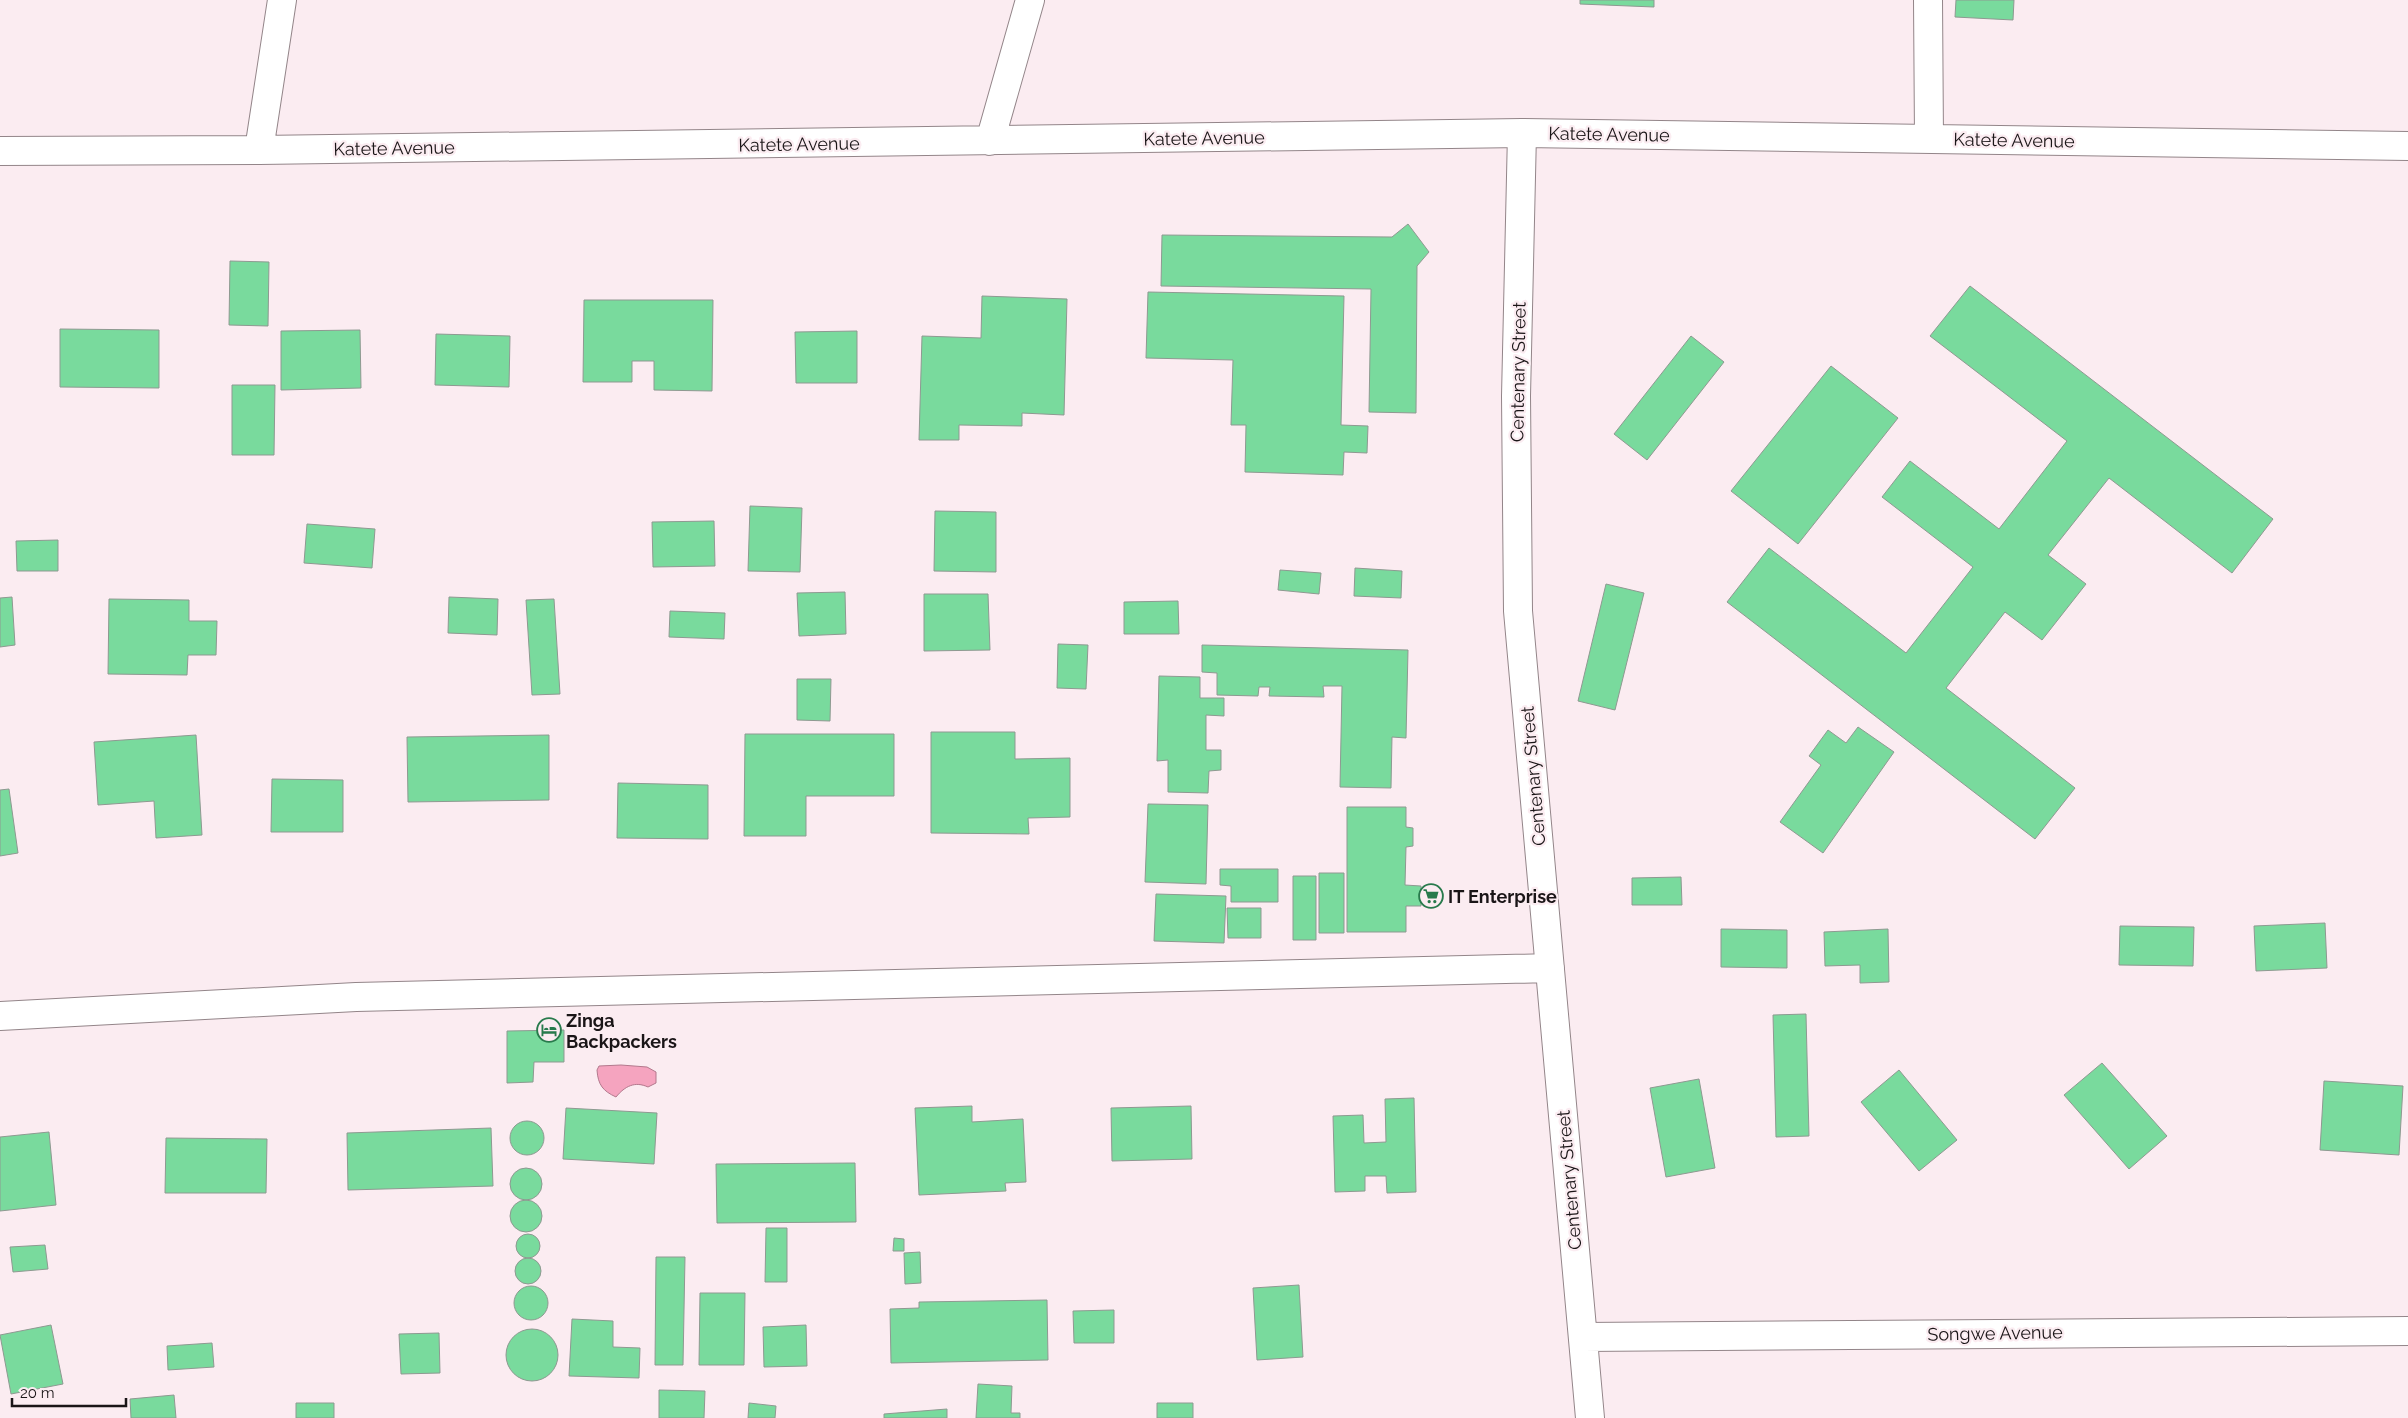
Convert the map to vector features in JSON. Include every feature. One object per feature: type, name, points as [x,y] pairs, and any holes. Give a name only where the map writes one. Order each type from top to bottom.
[{"type":"street","points":[[259,150],[282,0]]},
{"type":"street","points":[[990,141],[1030,0]]},
{"type":"street","points":[[1928,0],[1929,138]]},
{"type":"street","name":"Katete Avenue","points":[[0,150],[259,150],[1522,133],[2408,146]]},
{"type":"street","name":"Centenary Street","points":[[1522,133],[1516,396],[1518,611],[1590,1418]]},
{"type":"street","points":[[0,1016],[356,997],[1550,968]]},
{"type":"street","name":"Songwe Avenue","points":[[1582,1337],[2408,1331]]},
{"type":"shaded area","points":[[599,1066],[647,1067],[656,1072],[656,1083],[648,1087],[639,1084],[630,1086],[616,1097],[611,1095],[600,1084],[597,1070]]},
{"type":"building","points":[[1580,0],[1654,0],[1654,7],[1580,4]]},
{"type":"building","points":[[1956,0],[2014,0],[2013,20],[1955,17]]},
{"type":"building","points":[[1408,224],[1429,252],[1417,266],[1416,413],[1369,412],[1371,289],[1161,286],[1162,235],[1392,237]]},
{"type":"building","points":[[230,261],[269,262],[268,326],[229,325]]},
{"type":"building","points":[[1970,286],[2273,519],[2232,573],[2109,478],[2048,555],[2086,584],[2042,640],[2005,612],[1946,688],[2075,788],[2035,839],[1727,602],[1769,548],[1906,653],[1973,567],[1882,497],[1910,461],[1999,529],[2067,441],[1930,336]]},
{"type":"building","points":[[1148,292],[1344,296],[1341,425],[1368,426],[1367,453],[1344,452],[1343,475],[1245,472],[1246,425],[1231,425],[1233,360],[1146,358]]},
{"type":"building","points":[[982,296],[1067,299],[1064,415],[1022,413],[1022,426],[959,425],[959,440],[919,440],[922,336],[981,338]]},
{"type":"building","points":[[584,300],[713,300],[712,391],[654,390],[654,361],[632,361],[632,382],[583,382]]},
{"type":"building","points":[[60,329],[159,330],[159,388],[60,387]]},
{"type":"building","points":[[360,330],[361,388],[281,390],[281,331]]},
{"type":"building","points":[[857,331],[857,383],[796,383],[795,332]]},
{"type":"building","points":[[436,334],[510,336],[509,387],[435,385]]},
{"type":"building","points":[[1691,336],[1724,362],[1647,460],[1614,434]]},
{"type":"building","points":[[1831,366],[1898,418],[1798,544],[1731,491]]},
{"type":"building","points":[[232,385],[275,385],[274,455],[232,455]]},
{"type":"building","points":[[750,506],[802,508],[800,572],[748,571]]},
{"type":"building","points":[[935,511],[996,512],[996,572],[934,571]]},
{"type":"building","points":[[714,521],[715,566],[653,567],[652,522]]},
{"type":"building","points":[[307,524],[375,529],[372,568],[304,563]]},
{"type":"building","points":[[58,540],[58,571],[17,571],[16,541]]},
{"type":"building","points":[[1355,568],[1402,571],[1401,598],[1354,596]]},
{"type":"building","points":[[1280,570],[1321,573],[1319,594],[1278,590]]},
{"type":"building","points":[[1606,584],[1644,593],[1615,710],[1578,701]]},
{"type":"building","points":[[845,592],[846,634],[799,636],[797,593]]},
{"type":"building","points":[[924,594],[988,594],[990,650],[924,651]]},
{"type":"building","points":[[12,597],[15,645],[0,647],[0,598]]},
{"type":"building","points":[[449,597],[498,599],[497,635],[448,633]]},
{"type":"building","points":[[109,599],[189,600],[189,621],[217,621],[216,655],[188,655],[187,675],[108,674]]},
{"type":"building","points":[[554,599],[560,694],[532,695],[526,600]]},
{"type":"building","points":[[1178,601],[1179,634],[1124,634],[1124,602]]},
{"type":"building","points":[[670,611],[725,613],[724,639],[669,637]]},
{"type":"building","points":[[1058,644],[1088,645],[1086,689],[1057,688]]},
{"type":"building","points":[[1202,645],[1408,650],[1406,738],[1392,737],[1391,788],[1340,787],[1342,686],[1323,686],[1324,697],[1269,696],[1270,687],[1259,687],[1258,696],[1217,695],[1217,673],[1202,672]]},
{"type":"building","points":[[1159,676],[1200,677],[1200,698],[1224,698],[1224,716],[1206,715],[1206,750],[1221,750],[1221,770],[1209,771],[1208,793],[1168,792],[1168,760],[1157,761]]},
{"type":"building","points":[[797,679],[831,679],[830,721],[797,720]]},
{"type":"building","points":[[1858,727],[1894,752],[1823,853],[1780,822],[1821,765],[1809,756],[1828,730],[1846,743]]},
{"type":"building","points":[[931,732],[1015,732],[1015,759],[1070,758],[1070,817],[1028,818],[1029,834],[931,833]]},
{"type":"building","points":[[745,734],[894,734],[894,796],[806,796],[806,836],[744,836]]},
{"type":"building","points":[[196,735],[202,835],[156,838],[154,801],[98,805],[94,742]]},
{"type":"building","points":[[549,735],[549,800],[408,802],[407,737]]},
{"type":"building","points":[[272,779],[343,780],[343,832],[271,832]]},
{"type":"building","points":[[618,783],[708,785],[708,839],[617,838]]},
{"type":"building","points":[[9,789],[18,853],[0,856],[0,790]]},
{"type":"building","points":[[1148,804],[1208,805],[1206,884],[1145,882]]},
{"type":"building","points":[[1347,807],[1406,807],[1406,827],[1413,828],[1413,846],[1406,847],[1405,885],[1421,886],[1421,906],[1406,906],[1406,932],[1347,932]]},
{"type":"building","points":[[1220,869],[1278,869],[1278,902],[1231,902],[1231,886],[1220,885]]},
{"type":"building","points":[[1319,873],[1344,873],[1344,933],[1319,933]]},
{"type":"building","points":[[1293,876],[1316,876],[1316,940],[1293,940]]},
{"type":"building","points":[[1681,877],[1682,905],[1632,905],[1632,878]]},
{"type":"building","points":[[1156,894],[1226,896],[1224,943],[1154,941]]},
{"type":"building","points":[[1227,908],[1261,908],[1261,938],[1228,938]]},
{"type":"building","points":[[2325,923],[2327,968],[2256,971],[2254,926]]},
{"type":"building","points":[[2120,926],[2194,927],[2193,966],[2119,965]]},
{"type":"building","points":[[1721,929],[1787,930],[1787,968],[1721,967]]},
{"type":"building","points":[[1888,929],[1889,982],[1860,983],[1860,965],[1825,966],[1824,932]]},
{"type":"building","points":[[1806,1014],[1809,1136],[1776,1137],[1773,1015]]},
{"type":"building","points":[[564,1030],[564,1062],[534,1062],[533,1082],[507,1083],[507,1031]]},
{"type":"building","points":[[2102,1063],[2167,1136],[2129,1169],[2064,1095]]},
{"type":"building","points":[[1899,1070],[1957,1140],[1919,1171],[1861,1102]]},
{"type":"building","points":[[1699,1079],[1715,1168],[1666,1177],[1650,1088]]},
{"type":"building","points":[[2324,1081],[2403,1086],[2399,1155],[2320,1150]]},
{"type":"building","points":[[1414,1098],[1416,1192],[1387,1193],[1386,1176],[1365,1176],[1365,1191],[1335,1192],[1333,1116],[1363,1115],[1364,1143],[1386,1142],[1385,1099]]},
{"type":"building","points":[[972,1106],[972,1122],[1023,1119],[1026,1182],[1005,1183],[1006,1191],[919,1195],[915,1108]]},
{"type":"building","points":[[1191,1106],[1192,1159],[1112,1161],[1111,1108]]},
{"type":"building","points":[[566,1108],[657,1113],[654,1164],[563,1159]]},
{"type":"building","points":[[527,1121],[534,1122],[539,1126],[543,1131],[543,1145],[539,1150],[534,1154],[527,1155],[520,1154],[515,1150],[511,1145],[510,1138],[511,1131],[515,1126],[520,1122]]},
{"type":"building","points":[[491,1128],[493,1186],[348,1190],[347,1133]]},
{"type":"building","points":[[49,1132],[56,1205],[0,1211],[0,1137]]},
{"type":"building","points":[[166,1138],[267,1139],[266,1193],[165,1193]]},
{"type":"building","points":[[855,1163],[856,1222],[717,1223],[716,1164]]},
{"type":"building","points":[[526,1168],[532,1169],[537,1173],[541,1178],[541,1190],[537,1195],[532,1199],[526,1200],[520,1199],[515,1195],[511,1190],[510,1184],[511,1178],[515,1173],[520,1169]]},
{"type":"building","points":[[526,1200],[538,1204],[542,1216],[538,1228],[526,1232],[514,1228],[510,1216],[514,1204]]},
{"type":"building","points":[[766,1228],[787,1228],[787,1282],[765,1282]]},
{"type":"building","points":[[528,1234],[533,1235],[539,1241],[539,1251],[533,1257],[528,1258],[523,1257],[517,1251],[516,1246],[517,1241],[523,1235]]},
{"type":"building","points":[[894,1238],[904,1239],[904,1251],[893,1251]]},
{"type":"building","points":[[45,1245],[48,1269],[13,1272],[10,1247]]},
{"type":"building","points":[[920,1252],[921,1283],[905,1284],[904,1253]]},
{"type":"building","points":[[656,1257],[685,1257],[683,1365],[655,1365]]},
{"type":"building","points":[[528,1258],[537,1262],[541,1271],[537,1280],[528,1284],[519,1280],[515,1271],[519,1262]]},
{"type":"building","points":[[1299,1285],[1303,1357],[1257,1360],[1253,1288]]},
{"type":"building","points":[[531,1286],[543,1291],[548,1303],[543,1315],[531,1320],[519,1315],[514,1303],[519,1291]]},
{"type":"building","points":[[700,1293],[745,1293],[744,1365],[699,1365]]},
{"type":"building","points":[[1047,1300],[1048,1360],[891,1363],[890,1309],[919,1308],[919,1302]]},
{"type":"building","points":[[1114,1310],[1114,1343],[1074,1343],[1073,1311]]},
{"type":"building","points":[[572,1319],[613,1321],[613,1347],[640,1348],[639,1378],[569,1376]]},
{"type":"building","points":[[51,1325],[63,1384],[11,1394],[0,1335]]},
{"type":"building","points":[[806,1325],[807,1366],[764,1367],[763,1327]]},
{"type":"building","points":[[532,1329],[546,1333],[554,1341],[558,1355],[554,1369],[546,1377],[532,1381],[518,1377],[510,1369],[506,1355],[510,1341],[518,1333]]},
{"type":"building","points":[[439,1333],[440,1373],[401,1374],[399,1334]]},
{"type":"building","points":[[212,1343],[214,1367],[168,1370],[167,1346]]},
{"type":"building","points":[[978,1384],[1012,1386],[1011,1413],[1020,1413],[1020,1418],[976,1418]]},
{"type":"building","points":[[659,1390],[705,1391],[704,1418],[659,1418]]},
{"type":"building","points":[[174,1395],[176,1418],[131,1418],[130,1399]]},
{"type":"building","points":[[296,1403],[334,1403],[334,1418],[296,1418]]},
{"type":"building","points":[[749,1403],[776,1406],[775,1418],[748,1418]]},
{"type":"building","points":[[1157,1403],[1193,1403],[1193,1418],[1157,1418]]},
{"type":"building","points":[[947,1409],[947,1418],[884,1418],[884,1414]]},
{"type":"place","name":"IT Enterprise","points":[[1431,896]]},
{"type":"place","name":"Zinga Backpackers","points":[[549,1030]]}]
